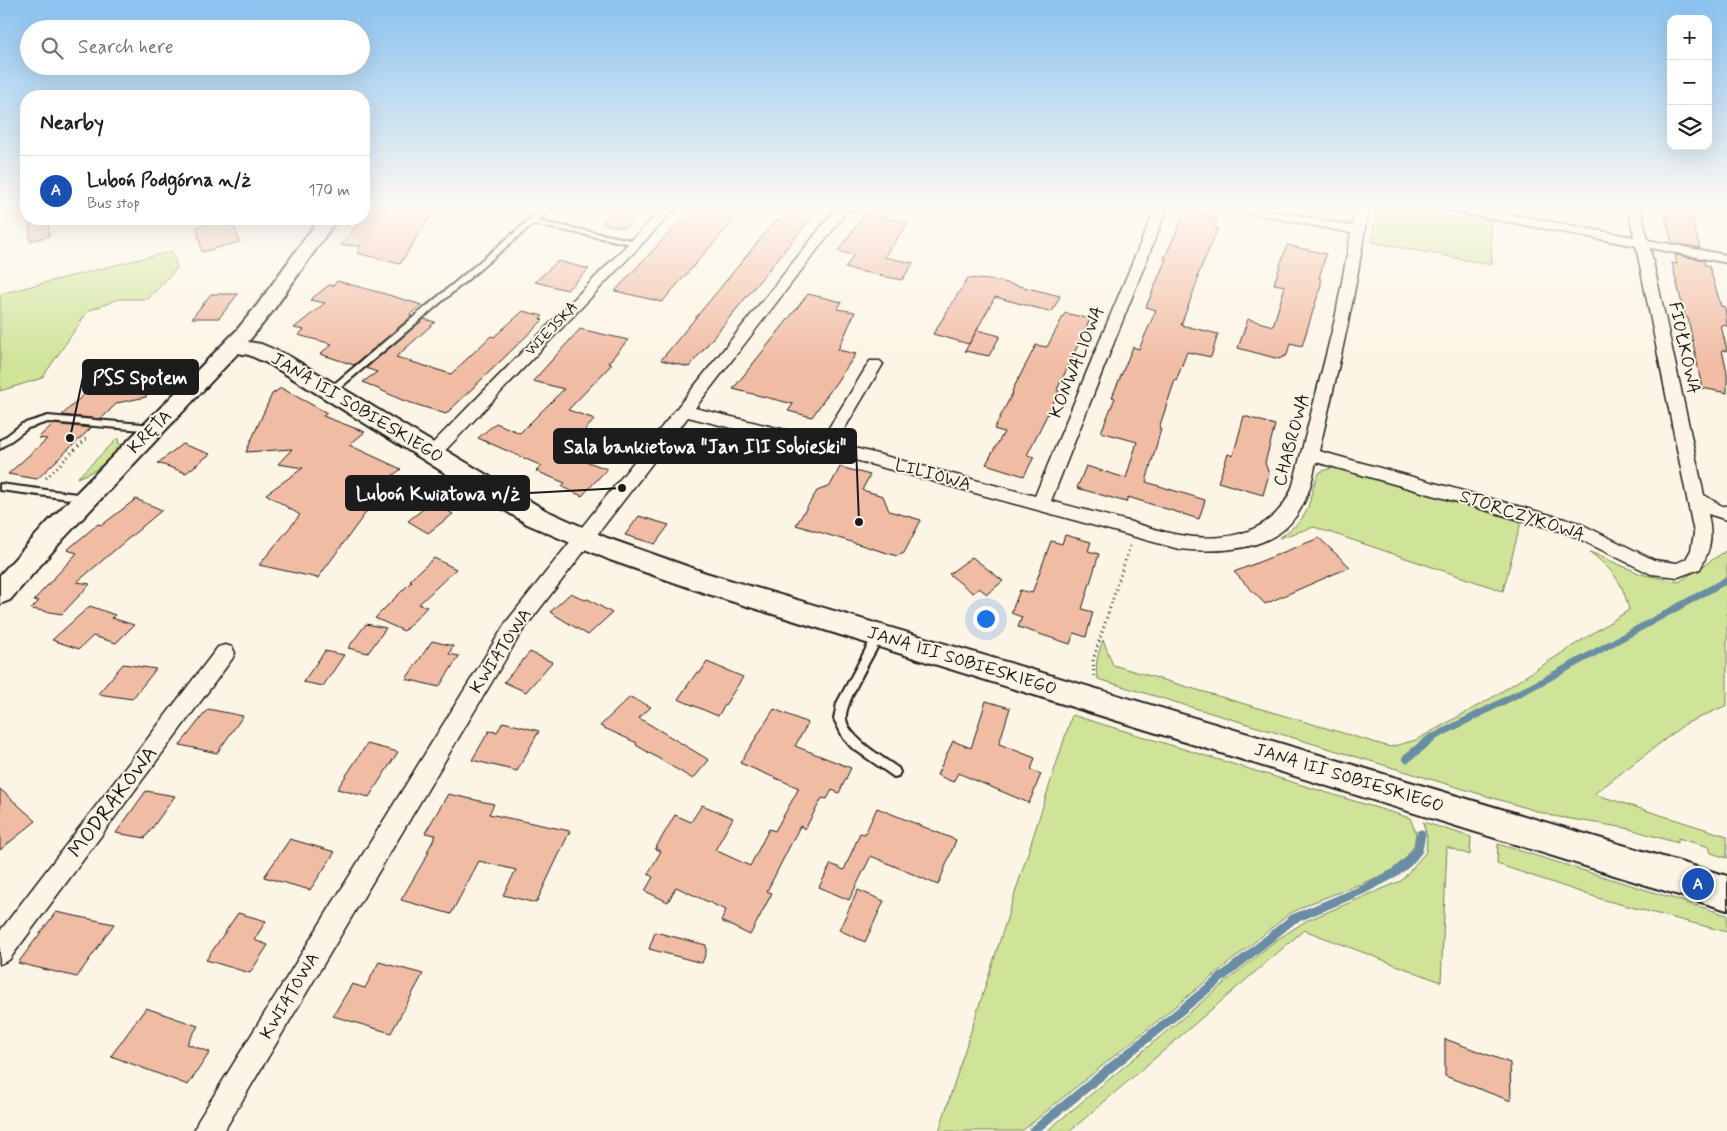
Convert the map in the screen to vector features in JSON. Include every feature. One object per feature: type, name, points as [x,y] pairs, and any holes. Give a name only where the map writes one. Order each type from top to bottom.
[{"type":"street","name":"KRĘTA","points":[[0,593],[85,498],[233,346],[265,308],[300,259]]},
{"type":"street","name":"WIEJSKA","points":[[433,453],[621,259]]},
{"type":"street","name":"KWIATOWA","points":[[208,1131],[514,627],[803,259]]},
{"type":"street","name":"KONWALIOWA","points":[[1040,505],[1140,259]]},
{"type":"street","name":"CHABROWA","points":[[1040,505],[1179,542],[1200,544],[1236,542],[1270,529],[1284,519],[1295,504],[1302,485],[1344,310],[1354,259]]},
{"type":"street","name":"FIOŁKOWA","points":[[1645,259],[1695,498]]},
{"type":"street","name":"JANA III SOBIESKIEGO","points":[[233,346],[254,349],[270,356],[536,517],[582,539],[680,575],[1727,893]]},
{"type":"street","points":[[826,446],[874,364]]},
{"type":"street","name":"LILIOWA","points":[[683,410],[826,446],[1040,505]]},
{"type":"street","name":"STORCZYKOWA","points":[[1310,454],[1573,528],[1651,566],[1678,570],[1693,564],[1700,550],[1703,533],[1695,498]]},
{"type":"street","points":[[1695,498],[1718,512],[1727,513]]},
{"type":"street","name":"MODRAKOWA","points":[[0,950],[225,653]]},
{"type":"lane","points":[[330,392],[489,259]]},
{"type":"lane","points":[[0,446],[15,432],[36,421],[59,418],[154,428]]},
{"type":"lane","points":[[0,487],[85,498]]},
{"type":"lane","points":[[879,635],[843,703],[840,719],[854,743],[894,772]]},
{"type":"path","points":[[33,491],[103,423]]},
{"type":"path","points":[[1097,685],[1093,670],[1093,660],[1135,531]]},
{"type":"green space","points":[[141,259],[174,259],[177,268],[148,299],[119,299],[88,311],[42,378],[0,391],[0,294]]},
{"type":"green space","points":[[1460,259],[1492,259],[1492,265]]},
{"type":"green space","points":[[118,438],[120,447],[107,462],[96,470],[77,478]]},
{"type":"green space","points":[[1334,467],[1521,522],[1503,591],[1314,527],[1279,538],[1295,526],[1305,515],[1315,481],[1320,472]]},
{"type":"green space","points":[[1727,550],[1727,705],[1685,724],[1594,794],[1727,836],[1727,858],[1711,853],[1709,847],[1678,838],[1678,843],[1626,828],[1553,816],[1098,679],[1096,669],[1103,640],[1113,665],[1390,747],[1416,740],[1490,699],[1629,610],[1620,583],[1616,577],[1590,552],[1641,574],[1679,582]]},
{"type":"green space","points":[[1072,715],[1410,818],[1416,833],[1414,846],[1405,859],[1389,873],[1311,903],[1289,914],[1022,1131],[939,1131]]},
{"type":"green space","points":[[1423,822],[1471,837],[1470,855],[1447,847],[1441,982],[1304,930],[1070,1131],[1047,1131],[1275,941],[1306,921],[1401,881],[1426,852],[1427,837]]},
{"type":"green space","points":[[1498,844],[1727,915],[1727,932],[1604,900],[1497,864]]},
{"type":"building","points":[[380,259],[403,259],[400,264]]},
{"type":"building","points":[[645,259],[700,259],[662,302],[615,291]]},
{"type":"building","points":[[744,259],[778,259],[689,367],[661,360]]},
{"type":"building","points":[[851,259],[893,259],[913,263],[902,280],[845,268]]},
{"type":"building","points":[[1164,259],[1205,259],[1181,325],[1218,334],[1211,357],[1187,352],[1175,380],[1159,428],[1161,429],[1146,482],[1205,500],[1199,519],[1128,497],[1126,502],[1077,488],[1086,466],[1126,478],[1137,442],[1101,432],[1115,398],[1112,397],[1133,347],[1139,349],[1156,310],[1146,307],[1166,259]]},
{"type":"building","points":[[1282,259],[1325,259],[1319,278],[1321,279],[1321,285],[1302,346],[1290,343],[1287,355],[1279,359],[1238,348],[1248,319],[1273,326],[1285,286],[1274,284]]},
{"type":"building","points":[[1676,259],[1704,260],[1705,265],[1709,266],[1721,306],[1725,307],[1727,326],[1721,325],[1727,351],[1722,350],[1727,372],[1727,393],[1702,388],[1688,318],[1685,317],[1672,263],[1677,264]]},
{"type":"building","points":[[558,261],[589,269],[567,290],[535,282]]},
{"type":"building","points":[[968,278],[999,281],[1060,296],[1052,312],[995,297],[969,344],[933,334]]},
{"type":"building","points":[[337,281],[422,305],[409,315],[412,316],[354,365],[320,354],[332,344],[298,335],[304,330],[294,328],[325,303],[310,300],[329,285],[333,286]]},
{"type":"building","points":[[211,294],[238,294],[219,318],[192,318]]},
{"type":"building","points":[[808,294],[842,302],[837,309],[855,312],[838,350],[856,354],[812,417],[788,411],[793,404],[733,389]]},
{"type":"building","points":[[523,311],[543,316],[540,319],[543,320],[446,414],[402,400],[363,382],[377,372],[366,368],[424,319],[435,322],[396,357],[451,374],[491,336],[494,337]]},
{"type":"building","points":[[1065,313],[1090,319],[1057,390],[1059,391],[1027,455],[1034,457],[1024,476],[986,464],[1004,432],[994,429],[1036,345],[1047,347]]},
{"type":"building","points":[[580,329],[628,340],[608,363],[612,364],[568,410],[595,419],[564,453],[607,469],[582,496],[562,487],[565,483],[536,471],[542,466],[478,438],[496,423],[520,433],[564,389],[533,381]]},
{"type":"building","points":[[977,330],[1000,336],[989,356],[965,351]]},
{"type":"building","points":[[150,368],[146,397],[117,403],[101,419],[62,415],[103,377]]},
{"type":"building","points":[[281,388],[327,413],[323,416],[365,432],[349,445],[401,469],[351,509],[367,511],[318,578],[259,565],[300,515],[266,494],[303,468],[278,464],[292,449],[246,452],[272,394]]},
{"type":"building","points":[[1244,416],[1275,425],[1265,463],[1269,474],[1263,495],[1218,482],[1228,454],[1233,456]]},
{"type":"building","points":[[53,424],[91,428],[37,479],[8,474],[47,439],[38,438]]},
{"type":"building","points":[[182,444],[210,454],[186,473],[158,463]]},
{"type":"building","points":[[840,467],[870,475],[862,490],[883,496],[889,511],[921,520],[904,553],[897,556],[796,525],[817,491],[830,486]]},
{"type":"building","points":[[136,499],[162,510],[77,582],[90,584],[62,614],[31,609],[39,601],[34,600],[77,553],[67,550],[98,524],[102,525]]},
{"type":"building","points":[[432,502],[453,514],[428,533],[408,521]]},
{"type":"building","points":[[639,516],[669,525],[655,544],[625,535]]},
{"type":"building","points":[[1065,535],[1091,542],[1088,551],[1099,554],[1082,609],[1093,612],[1086,637],[1074,633],[1070,644],[1018,627],[1022,617],[1011,613],[1020,590],[1032,593],[1051,541],[1062,544]]},
{"type":"building","points":[[1319,538],[1350,567],[1265,604],[1234,572]]},
{"type":"building","points":[[972,557],[1003,581],[987,594],[979,588],[973,593],[949,574]]},
{"type":"building","points":[[434,558],[456,569],[419,604],[427,607],[404,631],[375,618],[412,581],[410,580]]},
{"type":"building","points":[[571,593],[585,600],[588,599],[612,613],[588,635],[550,612]]},
{"type":"building","points":[[90,606],[115,615],[112,618],[134,625],[116,643],[93,636],[79,649],[52,640]]},
{"type":"building","points":[[366,624],[386,628],[368,653],[348,648]]},
{"type":"building","points":[[432,641],[453,646],[449,654],[459,656],[439,687],[406,679]]},
{"type":"building","points":[[325,651],[344,655],[323,686],[303,682]]},
{"type":"building","points":[[530,652],[552,662],[526,692],[504,682]]},
{"type":"building","points":[[707,662],[743,677],[718,716],[678,699],[697,672],[700,673]]},
{"type":"building","points":[[123,664],[156,669],[132,699],[98,694]]},
{"type":"building","points":[[630,697],[651,707],[639,718],[709,760],[693,779],[636,745],[637,743],[600,726]]},
{"type":"building","points":[[986,701],[1010,708],[999,744],[1035,758],[1031,770],[1041,774],[1029,803],[958,773],[953,782],[937,775],[953,741],[971,748]]},
{"type":"building","points":[[208,709],[243,716],[217,753],[180,745]]},
{"type":"building","points":[[774,709],[808,723],[795,746],[851,768],[839,793],[832,790],[827,799],[822,798],[805,829],[800,826],[767,891],[772,893],[750,935],[721,921],[726,910],[676,887],[668,902],[645,891],[653,877],[648,874],[661,851],[655,849],[675,815],[691,822],[702,805],[733,818],[715,850],[750,866],[769,829],[775,831],[799,788],[740,763]]},
{"type":"building","points":[[503,722],[539,731],[517,771],[472,760],[489,731],[497,732]]},
{"type":"building","points":[[367,744],[398,752],[369,797],[337,789]]},
{"type":"building","points":[[0,789],[36,821],[0,850]]},
{"type":"building","points":[[146,791],[175,796],[145,838],[116,833]]},
{"type":"building","points":[[448,794],[494,804],[489,814],[570,831],[536,903],[503,895],[516,870],[479,861],[451,914],[401,900],[429,852],[427,852],[436,835],[425,833]]},
{"type":"building","points":[[877,808],[956,840],[938,885],[871,856],[849,900],[819,887],[831,864],[844,870],[860,833],[865,834]]},
{"type":"building","points":[[290,839],[335,852],[310,890],[264,877]]},
{"type":"building","points":[[858,890],[884,901],[865,942],[839,930]]},
{"type":"building","points":[[56,912],[114,924],[77,977],[18,963]]},
{"type":"building","points":[[238,913],[266,921],[254,940],[268,945],[250,973],[206,960]]},
{"type":"building","points":[[655,932],[706,945],[706,953],[702,963],[649,949]]},
{"type":"building","points":[[379,962],[423,974],[391,1033],[333,1016],[352,984],[365,988]]},
{"type":"building","points":[[146,1008],[198,1026],[187,1044],[210,1052],[188,1085],[111,1056]]},
{"type":"building","points":[[1445,1039],[1510,1063],[1511,1101],[1445,1076]]},
{"type":"waterway","points":[[1430,739],[1543,681],[1727,580]]},
{"type":"waterway","points":[[1407,758],[1432,738]]},
{"type":"waterway","points":[[1033,1131],[1293,919],[1362,890],[1395,873],[1418,850],[1421,834]]},
{"type":"place","name":"PSS Społem","points":[[70,438]]},
{"type":"place","name":"Luboń Kwiatowa n/ż","points":[[622,488]]},
{"type":"place","name":"Sala bankietowa \"Jan III Sobieski\"","points":[[859,522]]},
{"type":"place","name":"Luboń Podgórna n/ż","points":[[1698,884]]}]
